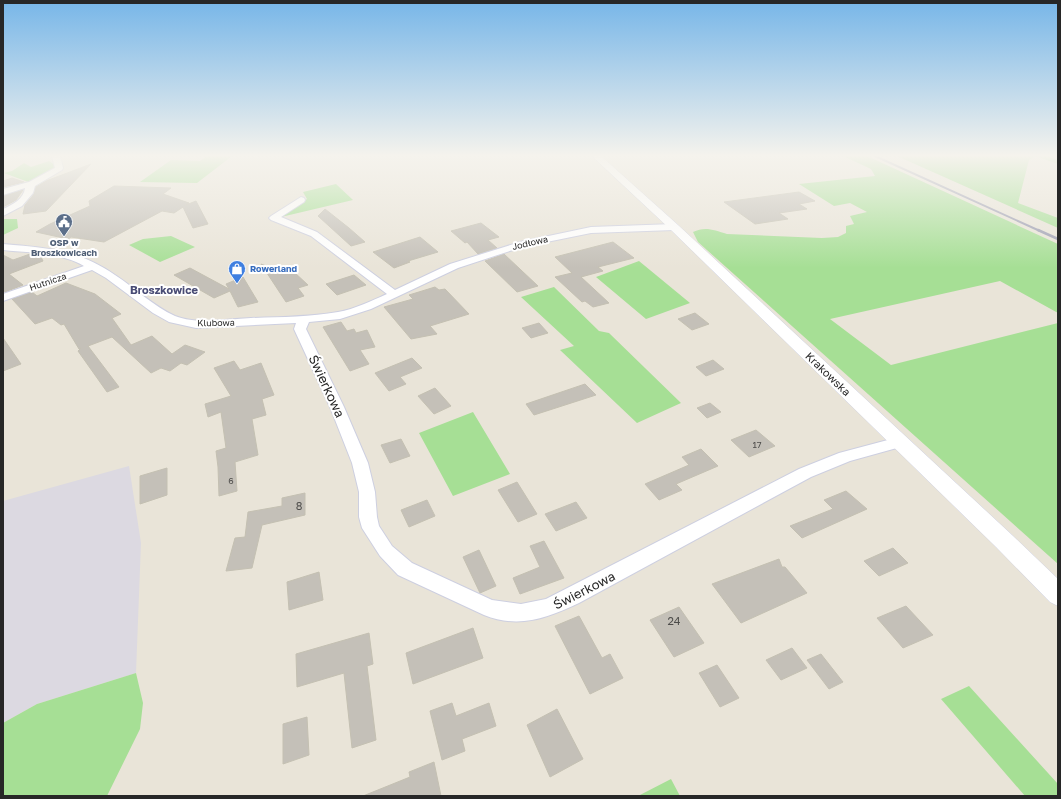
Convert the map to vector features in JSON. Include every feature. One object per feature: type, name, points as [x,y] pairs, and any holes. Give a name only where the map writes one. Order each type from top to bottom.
[{"type":"street","points":[[3,213],[19,204],[29,193]]},
{"type":"street","name":"Krakowska","points":[[637,193],[1004,541],[1058,595]]},
{"type":"street","points":[[301,200],[274,218],[314,234],[394,294]]},
{"type":"street","name":"Jodłowa","points":[[304,319],[340,315],[367,307],[454,266],[520,245],[591,230],[674,227]]},
{"type":"street","name":"Klubowa","points":[[3,247],[54,252],[78,258],[110,276],[157,311],[173,320],[196,324],[304,319]]},
{"type":"street","name":"Hutnicza","points":[[3,298],[93,266]]},
{"type":"street","name":"Świerkowa","points":[[304,319],[300,329],[337,407],[360,463],[371,528],[382,546],[405,569],[491,609],[521,613],[548,608],[572,597],[805,473],[845,457],[899,442]]},
{"type":"shaded area","points":[[129,466],[141,543],[136,673],[37,704],[3,723],[3,501]]},
{"type":"green space","points":[[304,193],[346,193],[353,200],[281,217],[307,199]]},
{"type":"green space","points":[[814,193],[948,193],[1058,244],[1058,313],[1000,281],[830,319],[891,365],[1058,323],[1058,564],[698,242],[693,232],[706,229],[727,234],[822,238],[838,237],[846,233],[846,226],[854,224],[850,216],[867,212],[850,203],[834,206]]},
{"type":"green space","points":[[980,193],[1020,193],[1018,203],[1058,218],[1058,228]]},
{"type":"green space","points":[[3,219],[17,219],[18,228],[3,235]]},
{"type":"green space","points":[[171,236],[195,247],[160,262],[129,245],[143,239]]},
{"type":"green space","points":[[639,261],[690,303],[646,319],[596,277]]},
{"type":"green space","points":[[554,287],[599,331],[609,333],[681,403],[637,423],[560,350],[574,346],[521,297]]},
{"type":"green space","points":[[473,412],[510,474],[453,496],[419,433]]},
{"type":"green space","points":[[136,673],[143,703],[140,729],[107,796],[3,796],[3,723],[37,704]]},
{"type":"green space","points":[[969,686],[1058,784],[1058,796],[1025,796],[941,699]]},
{"type":"green space","points":[[671,779],[680,796],[638,796]]},
{"type":"building","points":[[12,193],[21,193],[16,200],[3,207],[3,196]]},
{"type":"building","points":[[63,193],[46,211],[23,214],[25,205],[34,194]]},
{"type":"building","points":[[102,193],[164,193],[189,203],[186,205],[196,201],[208,224],[193,228],[183,207],[174,213],[162,211],[104,242],[71,237],[68,239],[36,232],[90,206],[89,201]]},
{"type":"building","points":[[789,193],[801,193],[815,201],[799,204],[807,209],[779,213],[788,219],[755,224],[724,202]]},
{"type":"building","points":[[325,209],[365,242],[351,246],[318,216]]},
{"type":"building","points":[[481,223],[499,237],[488,240],[497,248],[478,254],[467,242],[465,243],[451,231]]},
{"type":"building","points":[[420,237],[438,252],[408,261],[410,262],[394,268],[373,252]]},
{"type":"building","points":[[613,242],[634,258],[598,267],[603,271],[581,277],[609,303],[593,307],[585,301],[582,302],[555,277],[572,273],[555,257]]},
{"type":"building","points":[[30,254],[40,255],[43,261],[9,274],[23,285],[5,292],[3,289],[3,255],[13,260]]},
{"type":"building","points":[[504,254],[538,286],[517,292],[485,261]]},
{"type":"building","points":[[261,264],[286,274],[294,272],[308,285],[298,288],[304,296],[286,302]]},
{"type":"building","points":[[190,268],[229,289],[226,284],[243,277],[258,302],[238,307],[230,291],[214,298],[174,275]]},
{"type":"building","points":[[354,275],[366,285],[337,295],[326,284]]},
{"type":"building","points":[[66,283],[95,294],[121,314],[112,318],[131,345],[152,336],[172,354],[185,345],[205,352],[187,365],[181,363],[170,371],[161,368],[151,373],[112,337],[88,346],[119,387],[107,392],[78,351],[81,348],[79,349],[64,324],[61,325],[52,318],[35,324],[12,299],[32,292],[37,296]]},
{"type":"building","points":[[435,287],[439,290],[445,289],[469,314],[430,326],[437,334],[411,339],[384,307],[413,299],[409,295]]},
{"type":"building","points":[[695,313],[709,324],[692,330],[678,319]]},
{"type":"building","points":[[341,322],[347,331],[354,329],[356,333],[367,330],[375,347],[360,350],[369,364],[350,371],[323,327]]},
{"type":"building","points":[[539,323],[548,333],[531,338],[522,328]]},
{"type":"building","points":[[3,338],[21,364],[3,371]]},
{"type":"building","points":[[412,358],[422,368],[400,377],[406,384],[389,391],[375,373]]},
{"type":"building","points":[[713,360],[724,369],[706,376],[696,367]]},
{"type":"building","points":[[234,361],[240,370],[261,363],[274,395],[262,399],[266,415],[252,419],[258,455],[235,462],[237,491],[219,496],[216,451],[226,448],[221,412],[208,417],[205,404],[231,396],[214,368]]},
{"type":"building","points":[[585,384],[596,395],[534,415],[526,404]]},
{"type":"building","points":[[435,388],[451,406],[434,414],[418,396]]},
{"type":"building","points":[[710,403],[721,412],[707,418],[697,408]]},
{"type":"building","points":[[756,430],[775,446],[749,457],[731,440]]},
{"type":"building","points":[[401,439],[410,456],[390,463],[381,445]]},
{"type":"building","points":[[701,449],[718,466],[676,484],[682,490],[659,500],[645,484],[689,465],[682,457]]},
{"type":"building","points":[[167,468],[167,495],[140,504],[140,476]]},
{"type":"building","points":[[517,482],[537,514],[518,522],[498,490]]},
{"type":"building","points":[[846,491],[867,509],[802,538],[790,526],[833,509],[824,500]]},
{"type":"building","points":[[305,493],[305,515],[262,525],[252,568],[226,571],[235,538],[245,537],[248,512],[282,506],[282,498]]},
{"type":"building","points":[[427,500],[435,516],[409,527],[401,510]]},
{"type":"building","points":[[576,502],[587,518],[556,531],[545,514]]},
{"type":"building","points":[[544,541],[564,578],[520,594],[513,578],[540,567],[530,546]]},
{"type":"building","points":[[893,548],[908,563],[879,576],[864,561]]},
{"type":"building","points":[[479,550],[496,586],[480,593],[463,557]]},
{"type":"building","points":[[779,559],[782,567],[785,567],[807,593],[741,623],[712,584]]},
{"type":"building","points":[[319,572],[323,600],[289,610],[287,582]]},
{"type":"building","points":[[906,606],[933,635],[903,648],[877,618]]},
{"type":"building","points":[[679,607],[704,643],[674,657],[650,620]]},
{"type":"building","points":[[579,616],[602,658],[610,654],[623,678],[590,694],[555,626]]},
{"type":"building","points":[[473,628],[483,658],[413,684],[406,653]]},
{"type":"building","points":[[369,633],[373,664],[367,666],[376,740],[352,748],[344,673],[297,687],[296,654]]},
{"type":"building","points":[[792,648],[807,668],[781,680],[766,660]]},
{"type":"building","points":[[821,654],[843,682],[829,689],[807,660]]},
{"type":"building","points":[[717,665],[739,698],[720,707],[699,673]]},
{"type":"building","points":[[452,703],[456,716],[489,703],[496,726],[462,739],[465,751],[442,760],[430,711]]},
{"type":"building","points":[[557,709],[583,759],[550,777],[527,725]]},
{"type":"building","points":[[307,717],[309,755],[283,764],[283,724]]},
{"type":"building","points":[[434,762],[441,796],[363,796],[410,777],[409,772]]},
{"type":"railway","points":[[957,193],[1040,231]]},
{"type":"railway","points":[[1038,230],[1058,239]]},
{"type":"place","name":"OSP w Broszkowicach","points":[[64,237]]},
{"type":"place","name":"Rowerland","points":[[237,284]]},
{"type":"district","name":"Broszkowice","points":[[164,290]]}]
